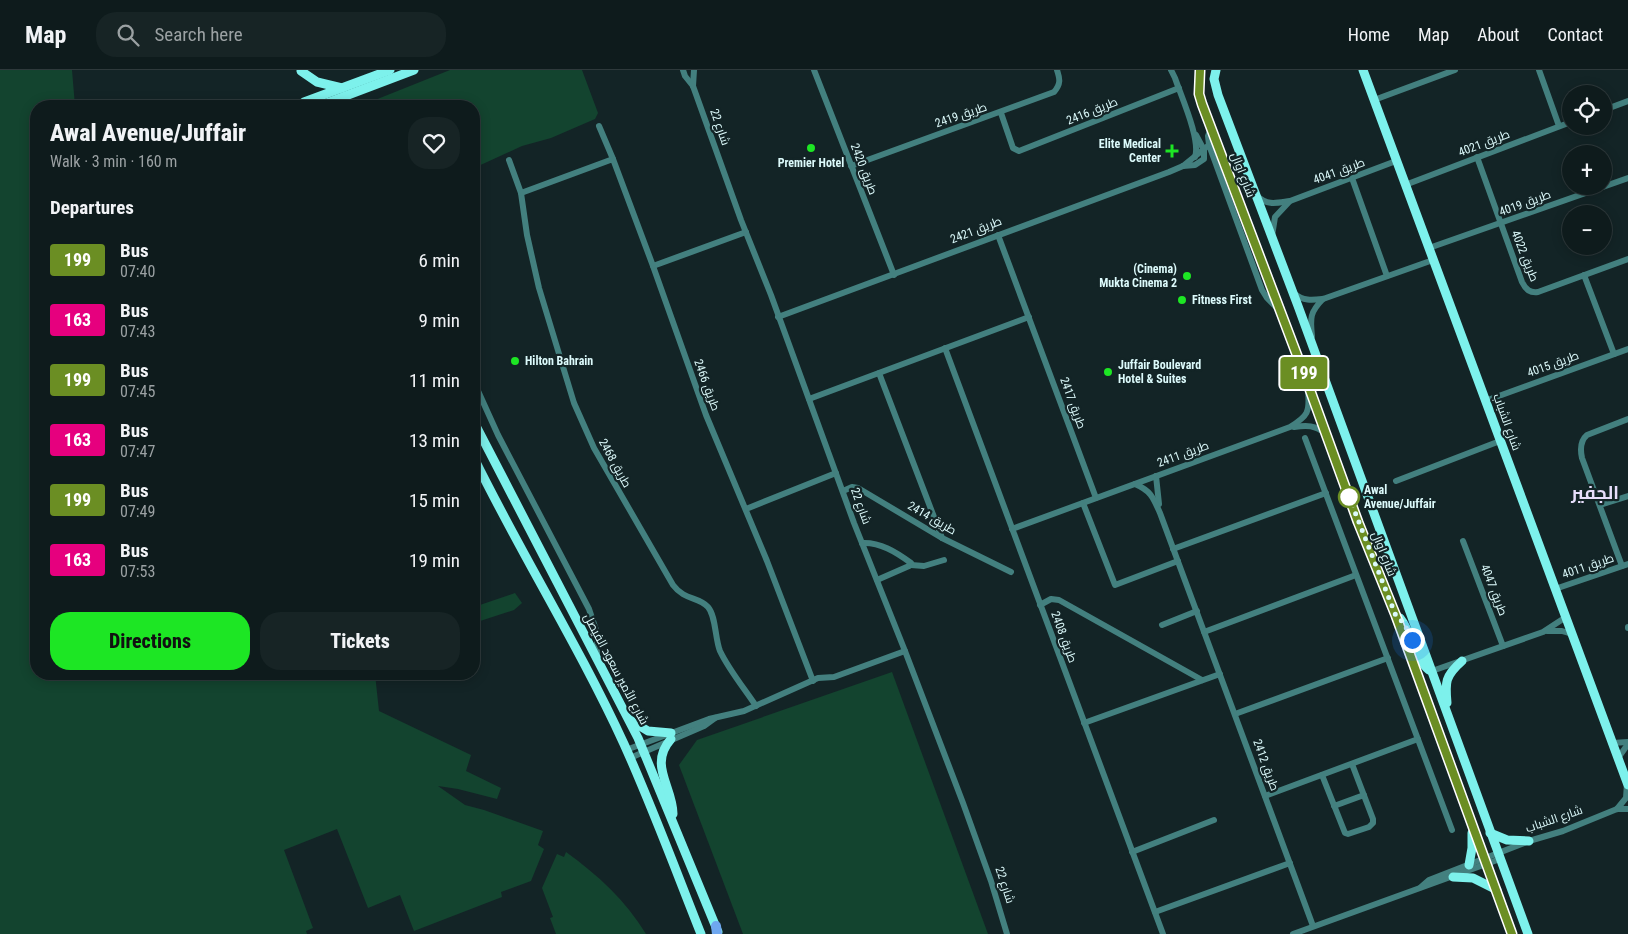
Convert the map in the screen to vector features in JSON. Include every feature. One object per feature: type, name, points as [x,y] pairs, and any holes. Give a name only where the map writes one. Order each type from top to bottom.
[{"type":"street","points":[[339,97],[390,70]]},
{"type":"street","points":[[312,100],[315,98],[339,97],[414,70]]},
{"type":"street","name":"شارع 22","points":[[683,70],[693,86],[810,399],[842,491],[963,803],[991,881],[1007,934]]},
{"type":"street","name":"شارع 22","points":[[693,86],[694,70]]},
{"type":"street","name":"طريق 2420","points":[[814,70],[894,275]]},
{"type":"street","name":"طريق 2419","points":[[851,166],[1001,113],[1054,92],[1060,86],[1057,70]]},
{"type":"street","points":[[1171,70],[1179,88],[1197,147],[1194,158]]},
{"type":"street","points":[[1193,70],[1199,83]]},
{"type":"street","name":"شارع اوال","points":[[1200,70],[1199,94],[1358,522],[1396,616],[1512,934]]},
{"type":"street","name":"شارع الشباب","points":[[1362,70],[1628,784],[1626,798],[1617,809]]},
{"type":"street","points":[[1374,100],[1455,70]]},
{"type":"street","points":[[1539,70],[1559,126]]},
{"type":"street","points":[[302,71],[339,97]]},
{"type":"street","name":"شارع اوال","points":[[1214,71],[1218,95],[1313,347],[1528,934]]},
{"type":"street","name":"طريق 2416","points":[[1001,113],[1013,148],[1019,151],[1179,88]]},
{"type":"street","points":[[1612,107],[1628,102]]},
{"type":"street","name":"طريق 4021","points":[[1405,185],[1562,125]]},
{"type":"street","name":"طريق 2466","points":[[599,126],[653,266],[706,415],[768,561],[813,681]]},
{"type":"street","points":[[1207,147],[1211,126]]},
{"type":"street","points":[[1192,130],[1207,147],[1262,290],[1267,298],[1280,310]]},
{"type":"street","name":"طريق 2421","points":[[778,317],[1183,166],[1207,147]]},
{"type":"street","name":"طريق 2421","points":[[1183,166],[1199,164],[1204,159],[1207,147]]},
{"type":"street","name":"طريق 4022","points":[[1477,157],[1500,224],[1522,282],[1527,290],[1538,292],[1628,258]]},
{"type":"street","points":[[521,193],[612,159]]},
{"type":"street","name":"طريق 2468","points":[[509,160],[521,193],[529,244],[539,288],[569,388],[594,448],[678,593],[704,603],[711,610],[717,642],[722,656],[756,706]]},
{"type":"street","name":"طريق 4041","points":[[1256,195],[1264,202],[1290,201],[1396,161]]},
{"type":"street","points":[[1352,178],[1387,276]]},
{"type":"street","name":"طريق 4019","points":[[1429,248],[1628,178]]},
{"type":"street","points":[[1272,237],[1275,217],[1290,201]]},
{"type":"street","points":[[653,266],[746,232]]},
{"type":"street","name":"طريق 2417","points":[[998,234],[1096,498]]},
{"type":"street","points":[[1292,292],[1306,300],[1323,299],[1433,260]]},
{"type":"street","points":[[1584,275],[1614,354]]},
{"type":"street","points":[[1313,347],[1311,316],[1314,308],[1323,299]]},
{"type":"street","points":[[810,399],[1029,317]]},
{"type":"street","name":"طريق 2408","points":[[944,348],[1163,934]]},
{"type":"street","name":"طريق 4015","points":[[1485,401],[1628,349]]},
{"type":"street","points":[[879,373],[942,538]]},
{"type":"street","name":"طريق 2411","points":[[1012,529],[1290,427],[1302,420],[1308,411],[1306,379]]},
{"type":"street","points":[[480,395],[502,443],[589,609],[597,633],[597,659]]},
{"type":"street","points":[[1625,565],[1582,458],[1581,449],[1582,441],[1587,435],[1628,419]]},
{"type":"street","name":"طريق 2411","points":[[1290,427],[1311,425],[1326,434]]},
{"type":"street","name":"شارع الأمير سعود الفيصل","points":[[480,434],[628,718],[717,931]]},
{"type":"street","points":[[1305,438],[1452,830]]},
{"type":"street","points":[[1396,481],[1500,441]]},
{"type":"street","points":[[480,470],[593,683],[628,754],[701,934]]},
{"type":"street","points":[[746,509],[836,473]]},
{"type":"street","name":"طريق 2412","points":[[1156,476],[1156,492],[1160,513]]},
{"type":"street","name":"طريق 2412","points":[[1135,484],[1147,490],[1160,513],[1313,926]]},
{"type":"street","name":"طريق 2414","points":[[842,491],[858,488],[942,538],[1011,572]]},
{"type":"street","points":[[1174,548],[1326,493]]},
{"type":"street","points":[[1600,505],[1628,496]]},
{"type":"street","points":[[1083,503],[1115,585],[1178,561]]},
{"type":"street","name":"طريق 4047","points":[[1463,541],[1504,646]]},
{"type":"street","points":[[862,543],[871,542],[883,546],[910,562],[911,565]]},
{"type":"street","points":[[877,580],[911,565],[924,566],[944,560]]},
{"type":"street","name":"طريق 4011","points":[[1555,589],[1625,565]]},
{"type":"street","points":[[1204,632],[1356,575]]},
{"type":"street","points":[[1040,605],[1054,598],[1060,600],[1202,680]]},
{"type":"street","points":[[1162,625],[1197,611]]},
{"type":"street","points":[[1396,616],[1404,623],[1423,664],[1432,672],[1543,632],[1566,618]]},
{"type":"street","points":[[1543,632],[1562,630],[1572,634]]},
{"type":"street","points":[[628,754],[716,717],[744,711],[813,681],[834,677],[905,651]]},
{"type":"street","points":[[1235,714],[1388,658]]},
{"type":"street","points":[[1448,713],[1446,680],[1449,674],[1462,661]]},
{"type":"street","points":[[1084,723],[1220,674]]},
{"type":"street","points":[[628,718],[648,731],[671,736]]},
{"type":"street","points":[[671,736],[663,752],[662,762],[673,809],[671,819]]},
{"type":"street","points":[[1265,796],[1418,739]]},
{"type":"street","points":[[1612,743],[1628,743]]},
{"type":"street","points":[[1618,758],[1628,743]]},
{"type":"street","points":[[1322,775],[1344,833],[1348,834],[1369,827],[1374,823],[1352,764]]},
{"type":"street","points":[[1334,806],[1364,795]]},
{"type":"street","name":"شارع الشباب","points":[[1486,861],[1529,841],[1563,831],[1617,809],[1628,809]]},
{"type":"street","points":[[1132,852],[1214,820]]},
{"type":"street","points":[[1469,865],[1472,848],[1471,825]]},
{"type":"street","points":[[1490,833],[1507,840],[1529,841]]},
{"type":"street","points":[[1421,887],[1429,880],[1469,865],[1486,861]]},
{"type":"street","points":[[1293,934],[1421,887],[1431,886],[1486,861]]},
{"type":"street","points":[[1155,912],[1290,863]]},
{"type":"street","points":[[1453,877],[1473,878],[1497,890]]},
{"type":"shaded area","points":[[0,70],[72,70],[74,100],[30,100],[30,680],[376,680],[379,711],[471,755],[466,771],[501,788],[497,799],[438,786],[465,805],[543,831],[538,845],[544,849],[531,881],[501,892],[502,897],[414,931],[400,895],[368,908],[337,829],[284,850],[313,928],[306,931],[307,934],[0,934]]},
{"type":"shaded area","points":[[450,70],[582,70],[598,113],[595,119],[551,138],[522,146],[480,165],[480,100],[375,100]]},
{"type":"shaded area","points":[[515,593],[522,603],[514,610],[480,621],[480,605]]},
{"type":"shaded area","points":[[892,672],[988,934],[743,934],[679,765],[697,740]]},
{"type":"shaded area","points":[[566,852],[610,889],[630,910],[646,934],[556,934],[550,918],[553,917],[542,888],[557,854],[564,857]]},
{"type":"bus line","name":"199","points":[[1200,70],[1199,94],[1202,104],[1358,522],[1396,616],[1512,934]]},
{"type":"place","name":"Premier Hotel","points":[[811,148]]},
{"type":"place","name":"Elite Medical Center","points":[[1172,151]]},
{"type":"place","name":"(Cinema) Mukta Cinema 2","points":[[1187,276]]},
{"type":"place","name":"Fitness First","points":[[1182,300]]},
{"type":"place","name":"Hilton Bahrain","points":[[515,361]]},
{"type":"place","name":"Juffair Boulevard Hotel & Suites","points":[[1108,372]]},
{"type":"place","name":"Awal Avenue/Juffair","points":[[1349,497]]},
{"type":"district","name":"الجفير","points":[[1595,493]]},
{"type":"route","points":[[1349,497],[1396,616],[1404,623],[1412,640]]}]
